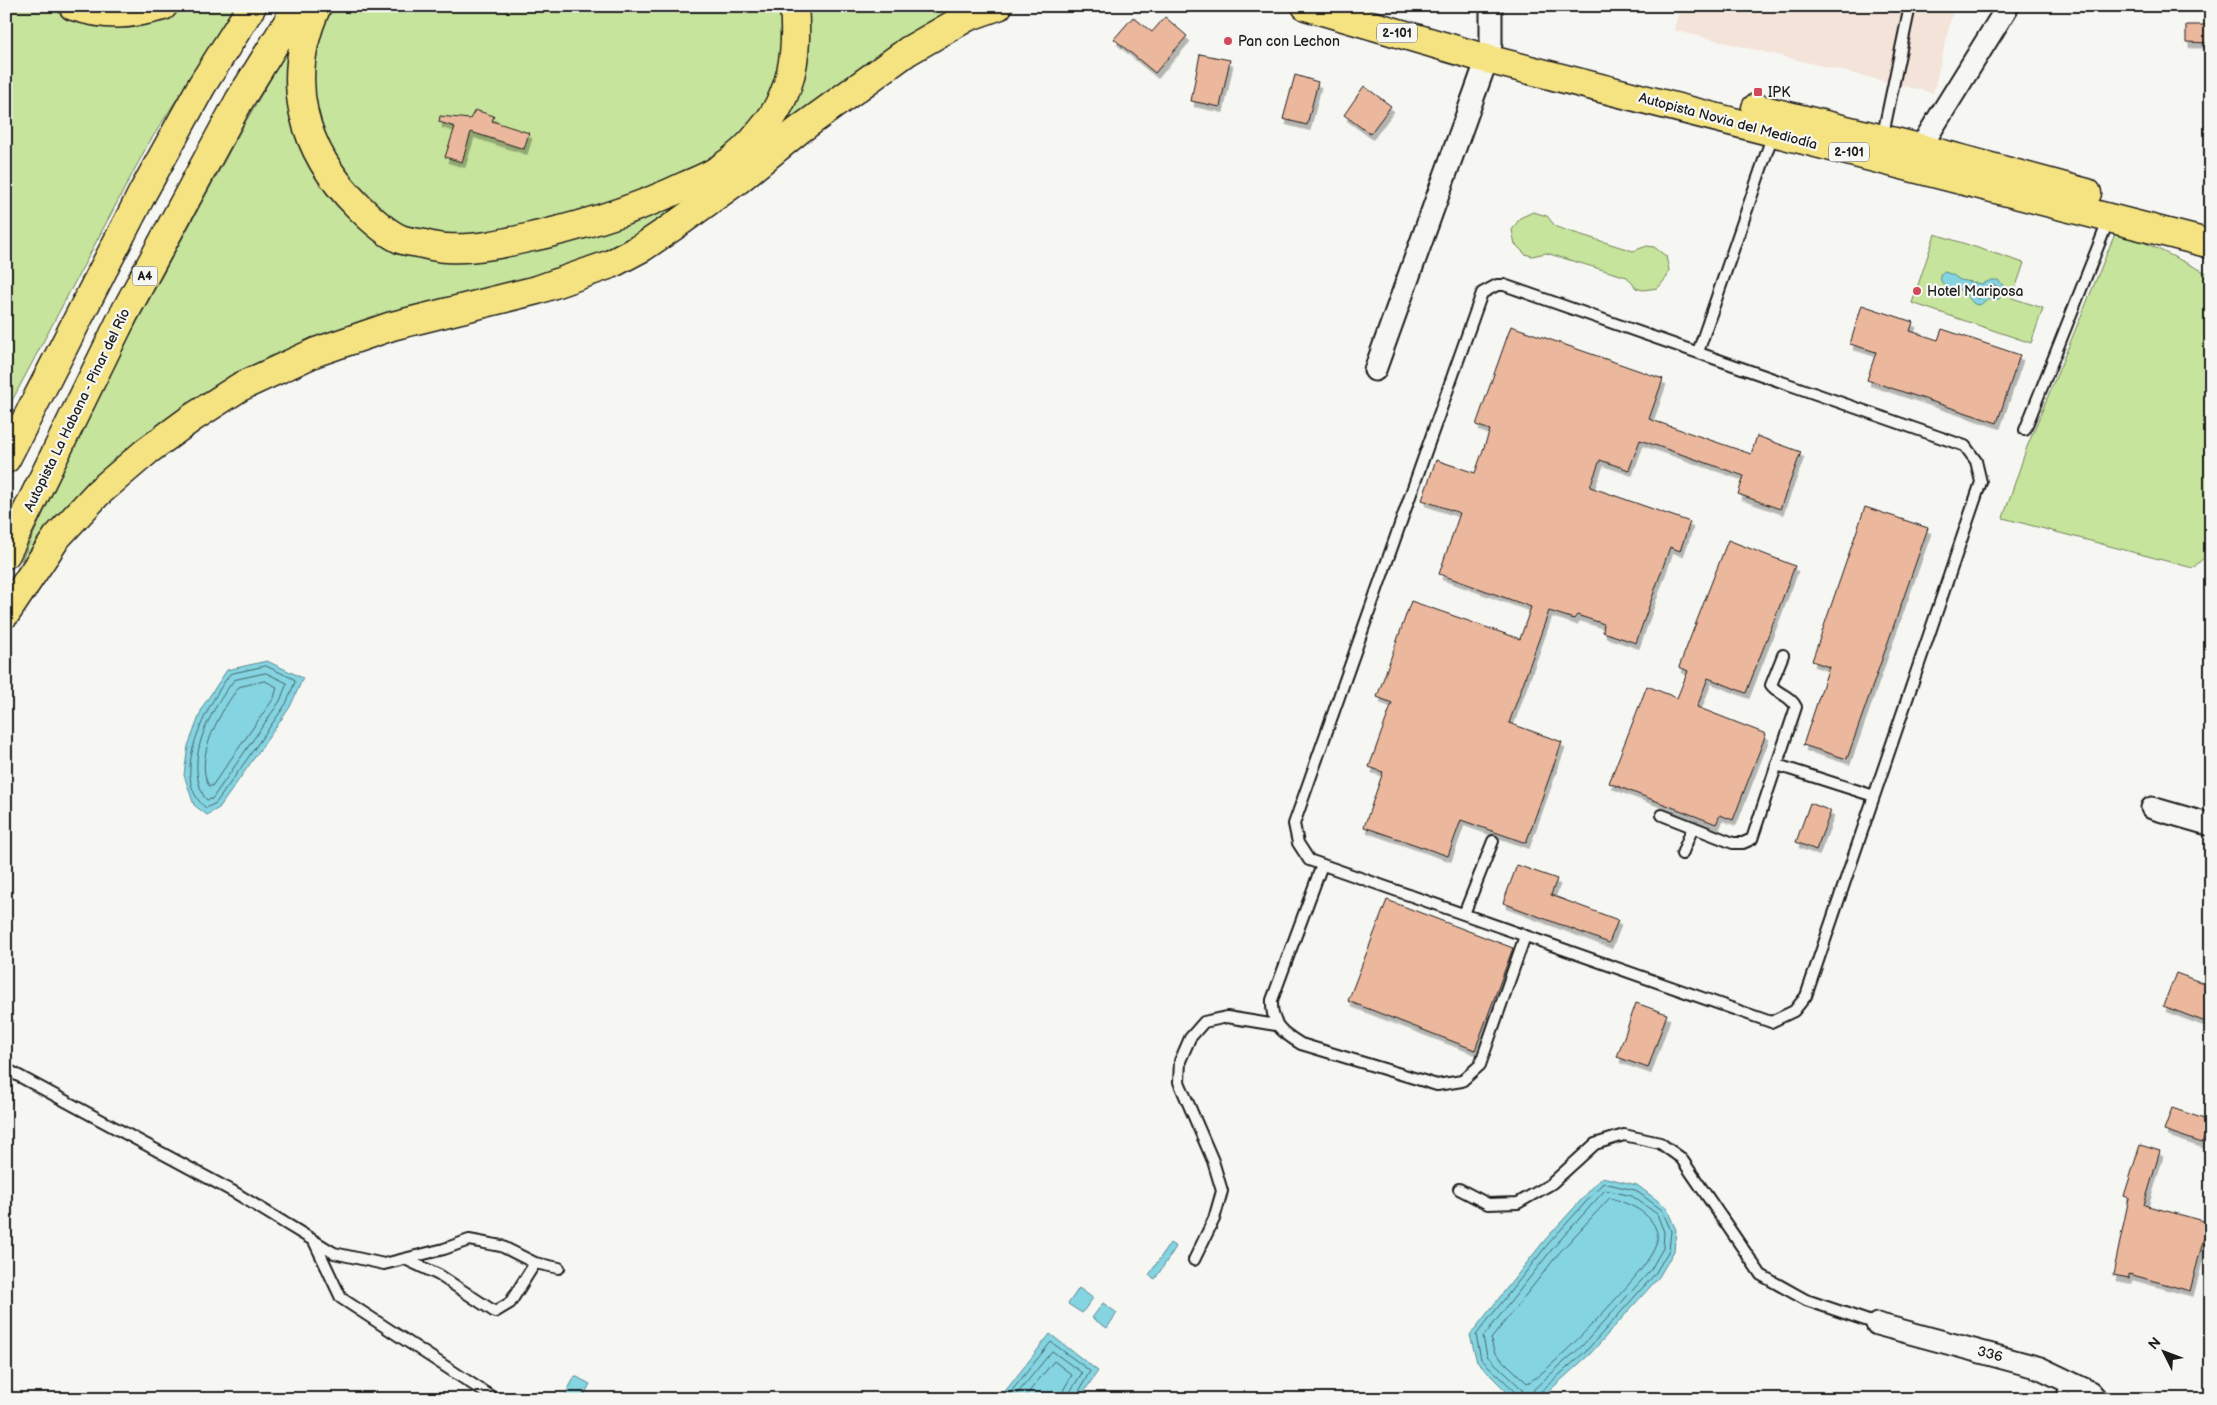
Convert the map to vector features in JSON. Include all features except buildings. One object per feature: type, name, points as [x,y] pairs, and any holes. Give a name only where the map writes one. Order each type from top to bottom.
[{"type":"highway","points":[[73,6],[92,12],[117,15],[163,6]]},
{"type":"highway","points":[[6,459],[143,192],[202,85],[252,6]]},
{"type":"highway","name":"Autopista La Habana - Pinar del Río","points":[[6,554],[124,314],[239,101],[298,6]]},
{"type":"highway","points":[[318,6],[309,24],[302,55],[300,101],[309,133],[322,163],[342,190],[362,210],[400,239],[446,248],[496,246],[602,220],[658,200],[717,171],[741,153],[762,130],[779,107],[790,80],[795,56],[794,6]]},
{"type":"highway","points":[[6,613],[57,537],[98,493],[155,445],[240,387],[316,352],[392,326],[537,290],[611,264],[643,247],[674,226],[738,180],[799,130],[908,52],[967,17],[998,6]]},
{"type":"highway","name":"Autopista Novia del Mediodía","points":[[1306,6],[1777,123],[1882,140],[1917,158],[2109,218],[2211,244]]},
{"type":"highway","name":"Autopista Novia del Mediodía","points":[[1362,6],[1489,52]]},
{"type":"highway","name":"Autopista Novia del Mediodía","points":[[1777,123],[1875,160],[1917,158],[2211,226]]},
{"type":"street","points":[[1375,370],[1489,52],[1491,6]]},
{"type":"street","points":[[1917,158],[2008,6]]},
{"type":"street","points":[[2152,808],[2211,825]]},
{"type":"street","name":"336","points":[[1877,1324],[2040,1368],[2065,1390],[2090,1392],[2096,1399]]},
{"type":"lane","points":[[1882,140],[1910,6]]},
{"type":"lane","points":[[1698,352],[1777,123]]},
{"type":"lane","points":[[2024,430],[2109,218]]},
{"type":"lane","points":[[1497,285],[1504,285],[1965,446],[1976,461],[1981,482],[1874,796],[1806,996],[1794,1011],[1771,1022],[1309,860],[1298,843],[1294,824],[1482,293],[1497,285]]},
{"type":"lane","points":[[1662,816],[1733,843],[1743,843],[1752,839],[1796,707],[1792,698],[1777,692],[1771,685],[1783,655]]},
{"type":"lane","points":[[1777,765],[1874,796]]},
{"type":"lane","points":[[1682,854],[1693,827]]},
{"type":"lane","points":[[1464,914],[1493,841]]},
{"type":"lane","points":[[1322,865],[1272,1000],[1272,1012],[1276,1025],[1286,1035],[1300,1044],[1437,1085],[1462,1081],[1480,1065],[1525,936]]},
{"type":"lane","points":[[1194,1260],[1214,1219],[1222,1191],[1213,1161],[1179,1082],[1180,1061],[1190,1038],[1204,1022],[1227,1017],[1276,1025]]},
{"type":"lane","points":[[6,1069],[234,1192],[334,1253],[384,1264],[444,1249],[469,1240],[501,1246],[535,1263],[559,1268]]},
{"type":"lane","points":[[1458,1189],[1488,1204],[1518,1203],[1551,1184],[1595,1144],[1624,1135],[1660,1143],[1681,1158],[1761,1275],[1806,1300],[1877,1324]]},
{"type":"lane","points":[[314,1240],[341,1298],[495,1399]]},
{"type":"lane","points":[[406,1259],[439,1275],[496,1312],[510,1302],[535,1263]]},
{"type":"shaded area","points":[[1680,6],[1954,6],[1933,93],[1674,30]]},
{"type":"green space","points":[[6,6],[44,6],[90,23],[145,24],[199,6],[236,6],[147,146],[6,412]]},
{"type":"green space","points":[[330,6],[782,6],[784,47],[777,86],[739,141],[697,170],[583,213],[495,235],[435,235],[399,224],[367,205],[334,164],[313,114],[314,60]]},
{"type":"green space","points":[[800,6],[974,6],[736,171],[626,243],[545,277],[270,365],[94,483],[21,561],[103,385],[246,121],[290,46],[348,213],[490,256],[765,137]]},
{"type":"green space","points":[[1533,212],[1547,216],[1556,227],[1633,251],[1647,246],[1654,247],[1666,256],[1669,270],[1667,277],[1658,288],[1643,290],[1636,288],[1627,277],[1546,253],[1532,256],[1525,254],[1515,244],[1512,230],[1520,218]]},
{"type":"green space","points":[[2117,229],[2211,275],[2211,551],[2193,568],[2003,518],[2027,447]]},
{"type":"green space","points":[[1935,234],[2024,263],[2012,298],[2043,308],[2031,343],[1912,303]]},
{"type":"water","points":[[1945,272],[1960,280],[1981,284],[1998,280],[2005,288],[1999,299],[1986,300],[1980,305],[1974,304],[1963,292],[1942,283],[1940,274]]},
{"type":"water","points":[[267,661],[303,678],[290,707],[219,808],[207,815],[194,805],[184,775],[188,746],[203,706],[227,670]]},
{"type":"water","points":[[1602,1177],[1637,1185],[1666,1207],[1676,1230],[1674,1251],[1659,1277],[1590,1354],[1540,1399],[1522,1399],[1511,1396],[1477,1362],[1470,1335],[1544,1241]]},
{"type":"water","points":[[1170,1243],[1176,1247],[1155,1279],[1149,1275]]},
{"type":"water","points":[[1079,1288],[1093,1298],[1082,1313],[1068,1304]]},
{"type":"water","points":[[1103,1303],[1117,1313],[1107,1328],[1092,1318]]},
{"type":"water","points":[[1050,1334],[1098,1371],[1079,1399],[999,1399]]},
{"type":"water","points":[[575,1376],[590,1384],[582,1399],[563,1399]]},
{"type":"place","name":"Pan con Lechon","points":[[1228,41]]},
{"type":"place","name":"IPK","points":[[1758,92]]},
{"type":"place","name":"Hotel Mariposa","points":[[1917,291]]}]
